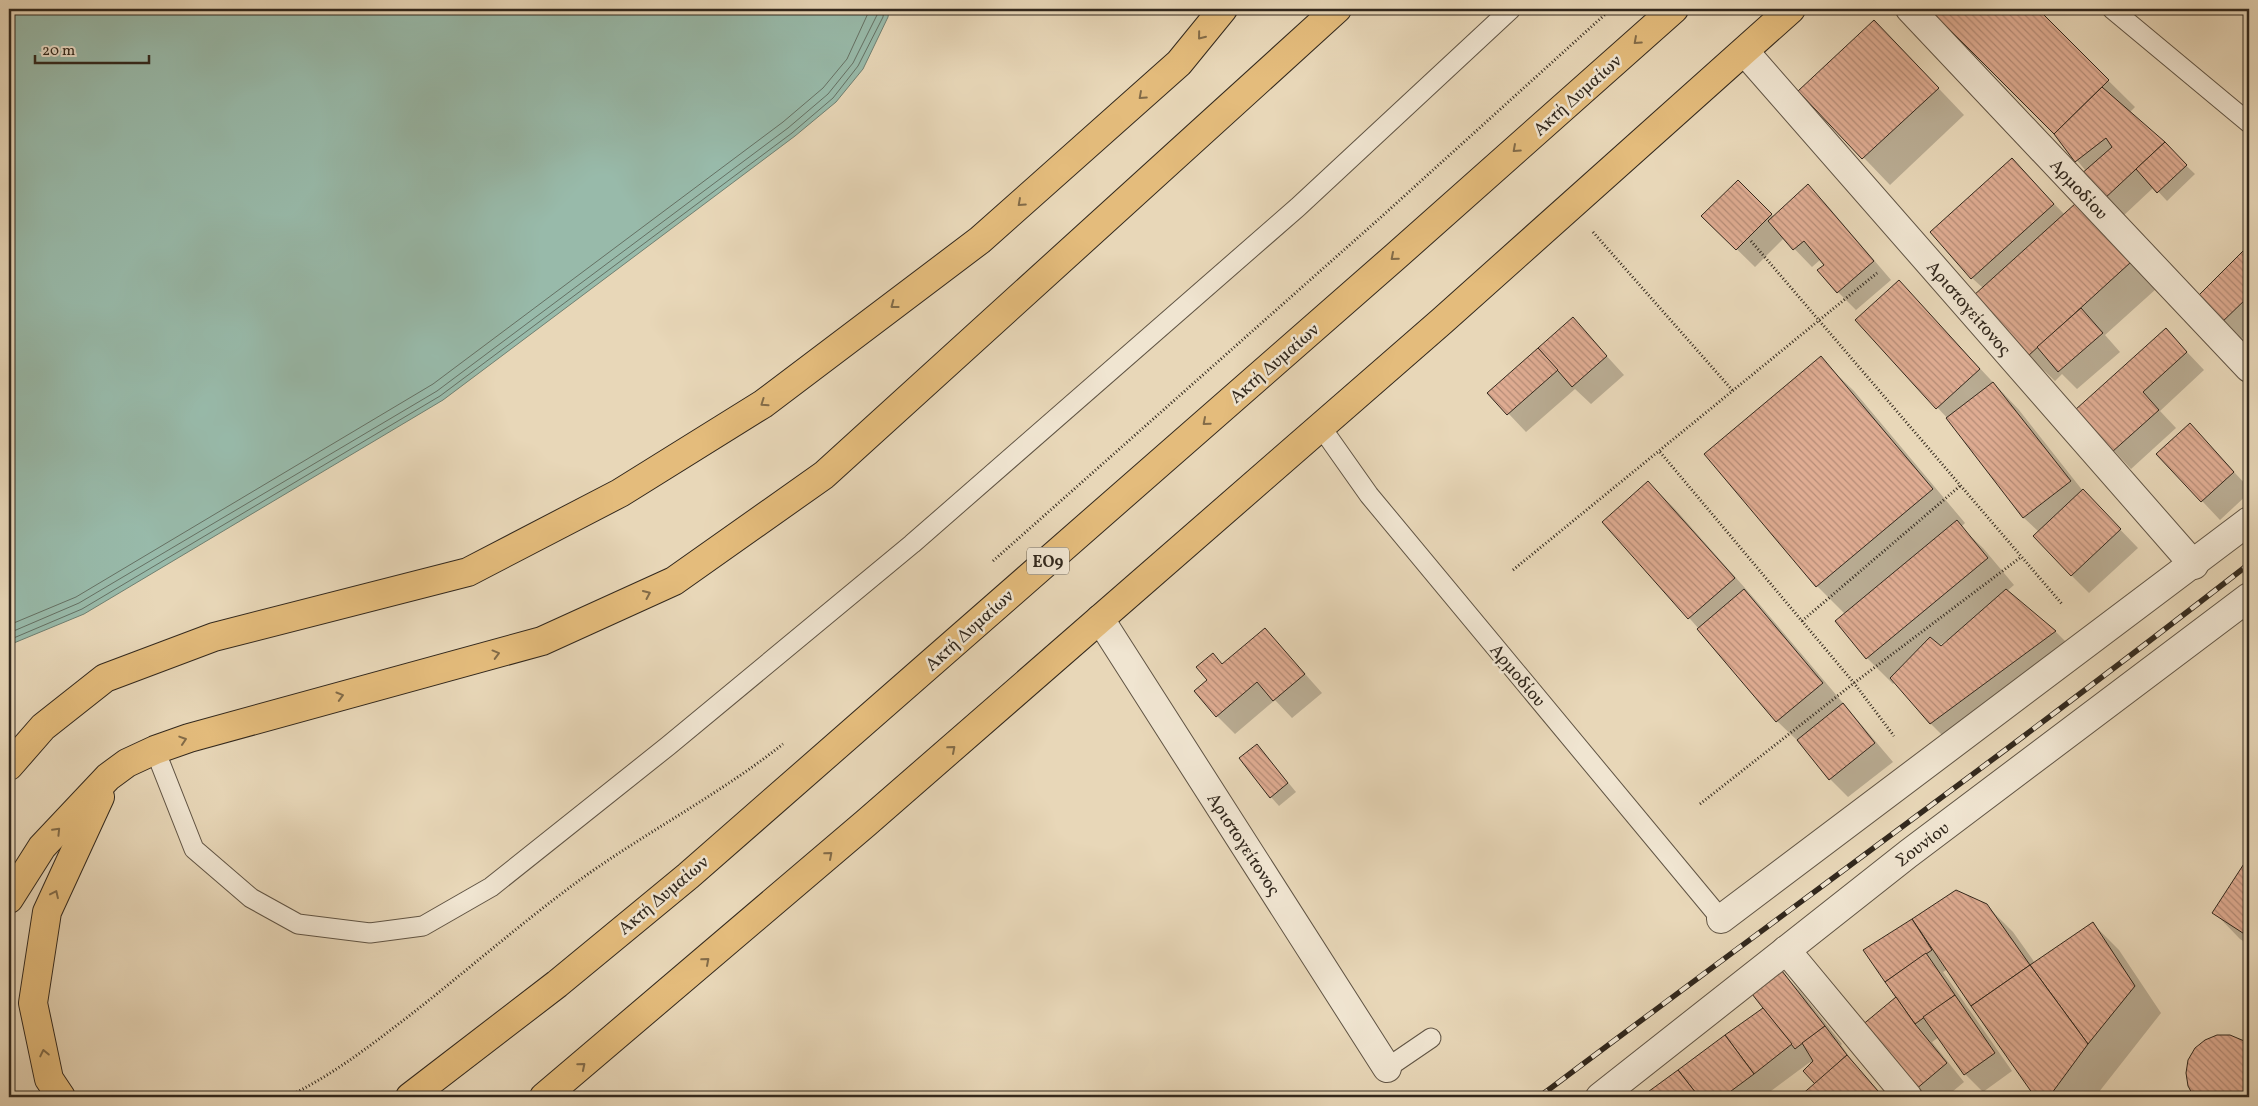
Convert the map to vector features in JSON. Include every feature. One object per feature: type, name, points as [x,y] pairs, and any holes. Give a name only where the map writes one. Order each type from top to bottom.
[{"type":"main road","points":[[9,766],[43,726],[105,678],[214,637],[468,572],[620,493],[755,409],[980,240],[1179,64],[1223,9]]},
{"type":"main road","name":"Ακτή Δυμαίων","points":[[410,1097],[557,984],[688,876],[1674,9]]},
{"type":"main road","points":[[544,1097],[784,894],[1321,427],[1792,9]]},
{"type":"main road","points":[[9,898],[42,847],[108,777],[127,764],[154,750],[189,738],[542,641],[674,581],[824,475],[1337,11]]},
{"type":"main road","points":[[81,1097],[55,1088],[33,1003],[47,912],[108,777]]},
{"type":"street","name":"Αρμοδίου","points":[[1910,9],[2249,368]]},
{"type":"street","name":"Αριστογείτονος","points":[[1745,52],[2194,565]]},
{"type":"street","points":[[1721,919],[2249,522]]},
{"type":"street","name":"Σουνίου","points":[[1600,1097],[1908,854],[2249,597]]},
{"type":"street","name":"Αριστογείτονος","points":[[1100,619],[1387,1068]]},
{"type":"street","points":[[1786,950],[1908,1097]]},
{"type":"lane","points":[[154,750],[194,849],[251,898],[298,924],[370,933],[423,926],[490,887],[668,746],[912,544],[1298,207],[1511,9]]},
{"type":"lane","points":[[2112,9],[2249,122]]},
{"type":"lane","name":"Αρμοδίου","points":[[1321,427],[1369,495],[1721,919]]},
{"type":"lane","points":[[1387,1068],[1431,1038]]},
{"type":"path","points":[[992,561],[1366,231],[1612,9]]},
{"type":"path","points":[[1571,207],[1733,391]]},
{"type":"path","points":[[1751,241],[2062,604]]},
{"type":"path","points":[[1513,570],[1660,452],[1877,273]]},
{"type":"path","points":[[1660,452],[1854,683],[1894,736]]},
{"type":"path","points":[[1802,621],[1960,486]]},
{"type":"path","points":[[1700,804],[1854,683],[2022,556]]},
{"type":"path","points":[[287,1097],[352,1059],[439,994],[526,921],[588,874],[714,794],[757,765],[788,740]]},
{"type":"water","points":[[9,9],[889,9],[888,17],[863,69],[836,102],[795,136],[443,400],[84,614],[9,645]]},
{"type":"building","points":[[1929,9],[2038,9],[2109,80],[2054,134]]},
{"type":"building","points":[[1874,20],[1939,88],[1862,159],[1798,91]]},
{"type":"building","points":[[2102,87],[2165,142],[2103,200],[2080,175],[2112,147],[2106,138],[2075,162],[2054,134]]},
{"type":"building","points":[[2165,142],[2187,165],[2157,193],[2136,169]]},
{"type":"building","points":[[2012,158],[2054,204],[1971,279],[1930,232]]},
{"type":"building","points":[[1738,180],[1772,214],[1736,250],[1701,216]]},
{"type":"building","points":[[1808,184],[1874,261],[1837,293],[1817,270],[1824,265],[1804,241],[1793,250],[1768,221]]},
{"type":"building","points":[[2076,203],[2131,262],[2028,356],[1973,296]]},
{"type":"building","points":[[2249,245],[2249,296],[2218,326],[2193,301]]},
{"type":"building","points":[[1899,280],[1980,369],[1936,409],[1855,320]]},
{"type":"building","points":[[2081,308],[2103,333],[2058,372],[2037,347]]},
{"type":"building","points":[[1573,317],[1607,356],[1572,387],[1538,348]]},
{"type":"building","points":[[2166,328],[2187,352],[2143,392],[2159,410],[2112,452],[2075,410]]},
{"type":"building","points":[[1538,348],[1558,370],[1507,415],[1487,393]]},
{"type":"building","points":[[1821,356],[1933,489],[1816,587],[1704,454]]},
{"type":"building","points":[[1993,382],[2071,481],[2023,518],[1946,418]]},
{"type":"building","points":[[2190,423],[2234,472],[2201,502],[2156,454]]},
{"type":"building","points":[[1648,481],[1735,578],[1688,619],[1602,522]]},
{"type":"building","points":[[2083,489],[2121,529],[2071,576],[2033,536]]},
{"type":"building","points":[[1957,520],[1988,558],[1866,659],[1835,621]]},
{"type":"building","points":[[1744,589],[1823,683],[1776,722],[1697,629]]},
{"type":"building","points":[[2006,589],[2056,631],[1930,724],[1890,678],[1930,637],[1941,646]]},
{"type":"building","points":[[1265,628],[1305,674],[1273,701],[1257,682],[1216,717],[1194,691],[1207,680],[1196,667],[1213,653],[1222,664]]},
{"type":"building","points":[[1843,703],[1875,743],[1829,780],[1797,740]]},
{"type":"building","points":[[1257,744],[1288,783],[1270,798],[1239,758]]},
{"type":"building","points":[[2249,856],[2249,937],[2212,913]]},
{"type":"building","points":[[1956,890],[1987,904],[2030,965],[1971,1006],[1912,919]]},
{"type":"building","points":[[1912,919],[1932,950],[1885,982],[1863,950]]},
{"type":"building","points":[[2093,922],[2135,986],[2088,1044],[2030,965]]},
{"type":"building","points":[[1926,953],[1955,995],[1915,1024],[1885,982]]},
{"type":"building","points":[[2030,965],[2088,1044],[2049,1097],[2035,1097],[1971,1006]]},
{"type":"building","points":[[1782,971],[1825,1026],[1795,1049],[1752,994]]},
{"type":"building","points":[[1955,995],[1995,1053],[1964,1075],[1923,1017]]},
{"type":"building","points":[[1896,997],[1947,1063],[1915,1090],[1861,1026]]},
{"type":"building","points":[[1763,1008],[1792,1044],[1754,1074],[1725,1035]]},
{"type":"building","points":[[1825,1026],[1847,1055],[1815,1084],[1803,1071],[1813,1061],[1802,1043]]},
{"type":"building","points":[[1725,1035],[1754,1074],[1723,1097],[1699,1097],[1678,1070]]},
{"type":"building","points":[[2217,1035],[2230,1035],[2249,1043],[2249,1097],[2194,1097],[2188,1086],[2186,1073],[2188,1060],[2195,1048],[2205,1040]]},
{"type":"building","points":[[1847,1055],[1878,1091],[1871,1097],[1799,1097]]},
{"type":"building","points":[[1678,1070],[1699,1097],[1641,1097]]},
{"type":"railway","points":[[1539,1097],[1984,766],[2249,564]]}]
